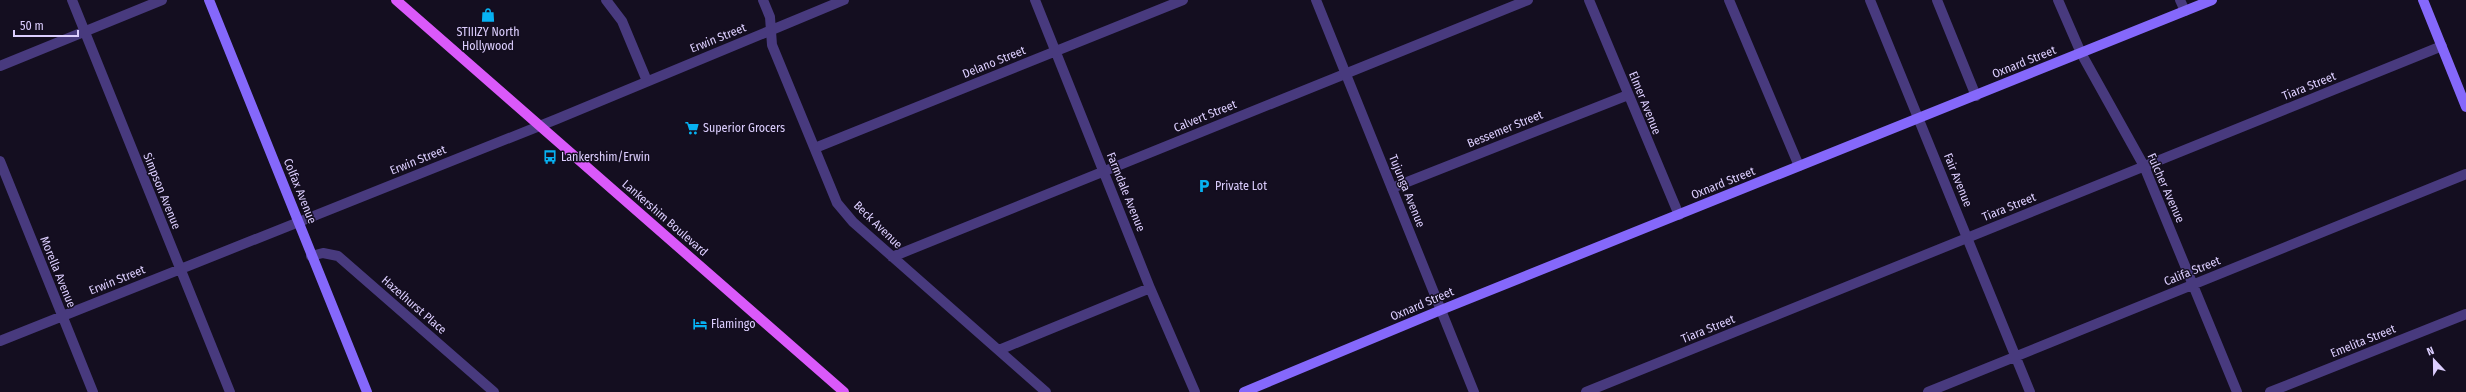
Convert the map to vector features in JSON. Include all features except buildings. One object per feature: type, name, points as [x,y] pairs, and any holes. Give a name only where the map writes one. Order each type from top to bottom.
[{"type":"main road","name":"Colfax Avenue","points":[[209,0],[367,392]]},
{"type":"main road","name":"Lankershim Boulevard","points":[[396,0],[844,392]]},
{"type":"main road","name":"Oxnard Street","points":[[1244,392],[1441,310],[2212,0]]},
{"type":"main road","points":[[2423,0],[2466,107]]},
{"type":"street","name":"Simpson Avenue","points":[[72,0],[179,269],[230,392]]},
{"type":"street","points":[[0,66],[162,0]]},
{"type":"street","points":[[606,0],[622,21],[647,81]]},
{"type":"street","name":"Beck Avenue","points":[[763,0],[770,17],[772,45],[837,203],[853,222],[1046,392]]},
{"type":"street","name":"Erwin Street","points":[[0,341],[540,125],[844,0]]},
{"type":"street","name":"Farmdale Avenue","points":[[1035,0],[1150,288],[1196,392]]},
{"type":"street","name":"Delano Street","points":[[815,148],[1183,0]]},
{"type":"street","name":"Tujunga Avenue","points":[[1316,0],[1474,392]]},
{"type":"street","name":"Calvert Street","points":[[892,257],[1528,0]]},
{"type":"street","name":"Elmer Avenue","points":[[1589,0],[1679,214]]},
{"type":"street","points":[[1730,0],[1799,166]]},
{"type":"street","name":"Fair Avenue","points":[[1870,0],[2030,392]]},
{"type":"street","points":[[1937,0],[1976,96]]},
{"type":"street","name":"Fulcher Avenue","points":[[2058,0],[2081,53],[2144,166],[2237,392]]},
{"type":"street","points":[[2180,0],[2185,11]]},
{"type":"street","name":"Tiara Street","points":[[1586,392],[2442,46]]},
{"type":"street","name":"Bessemer Street","points":[[1392,188],[1628,94]]},
{"type":"street","name":"Morella Avenue","points":[[0,161],[93,392]]},
{"type":"street","name":"Califa Street","points":[[1928,392],[2466,174]]},
{"type":"street","name":"Hazelhurst Place","points":[[311,256],[323,253],[338,256],[494,392]]},
{"type":"street","points":[[999,350],[1150,288]]},
{"type":"street","name":"Emelita Street","points":[[2270,392],[2466,314]]},
{"type":"place","name":"STIIIZY North Hollywood","points":[[488,15]]},
{"type":"place","name":"Superior Grocers","points":[[692,128]]},
{"type":"place","name":"Lankershim/Erwin","points":[[550,157]]},
{"type":"place","name":"Private Lot","points":[[1204,186]]},
{"type":"place","name":"Flamingo","points":[[700,324]]}]
